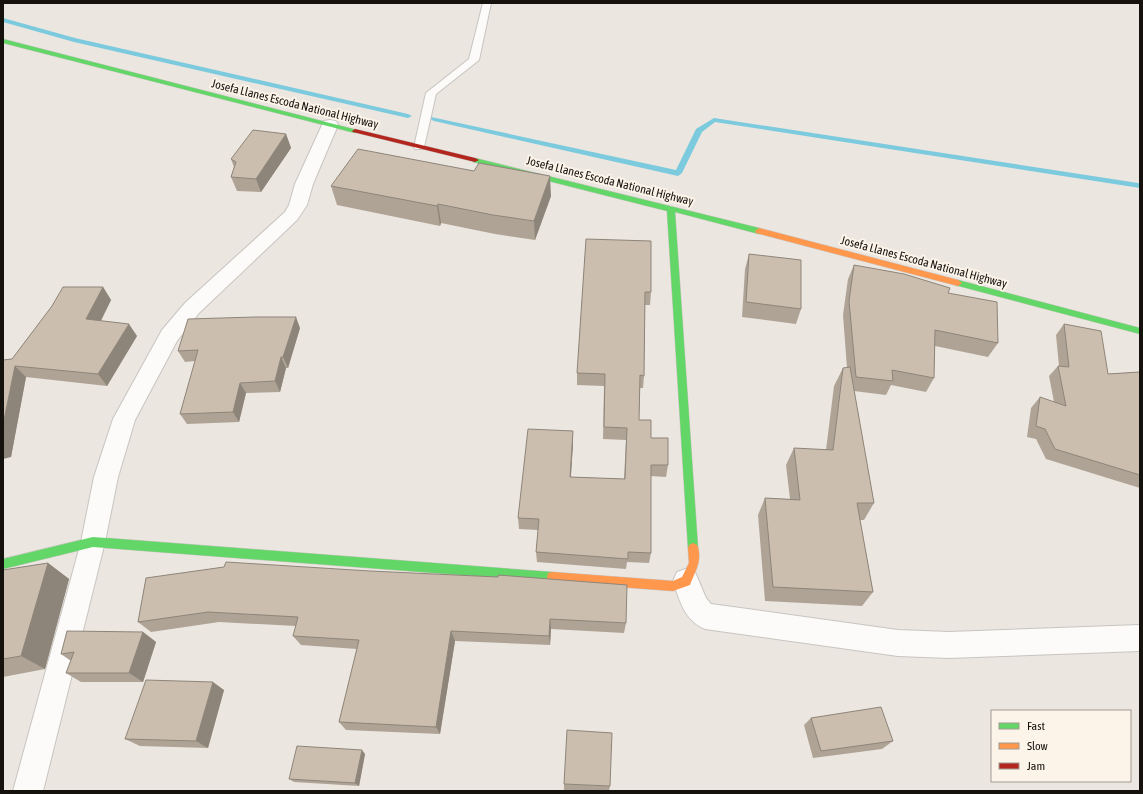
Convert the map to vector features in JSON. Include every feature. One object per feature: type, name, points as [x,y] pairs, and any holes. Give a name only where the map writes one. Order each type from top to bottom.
[{"type":"main road","name":"Josefa Llanes Escoda National Highway","points":[[3,41],[330,125],[671,208],[1140,331]]},
{"type":"main road","points":[[3,564],[93,542],[673,586],[686,581],[694,563],[671,208]]},
{"type":"street","points":[[28,791],[93,542],[106,478],[124,419],[169,336],[192,308],[291,216],[298,205],[304,184],[330,125]]},
{"type":"street","points":[[686,581],[696,606],[706,616],[898,643],[949,645],[1140,638]]},
{"type":"lane","points":[[419,147],[431,93],[474,60],[487,3]]},
{"type":"building","points":[[253,130],[286,134],[256,179],[231,177],[236,162],[231,159]]},
{"type":"building","points":[[358,149],[474,171],[479,163],[550,176],[534,221],[493,215],[438,204],[437,206],[331,186]]},
{"type":"building","points":[[586,239],[651,241],[651,292],[645,292],[644,376],[640,375],[639,420],[651,420],[651,438],[668,438],[668,465],[651,465],[651,553],[628,552],[628,559],[536,552],[539,519],[518,518],[528,429],[573,431],[570,477],[625,479],[627,428],[604,427],[605,374],[577,373]]},
{"type":"building","points":[[749,254],[801,260],[801,309],[746,302]]},
{"type":"building","points":[[854,265],[904,274],[950,288],[948,293],[997,302],[998,343],[935,330],[934,378],[892,370],[893,381],[856,377],[849,301]]},
{"type":"building","points":[[63,287],[103,287],[86,319],[129,324],[98,374],[15,366],[3,425],[3,360],[12,359],[52,306]]},
{"type":"building","points":[[296,317],[283,357],[281,357],[275,381],[240,383],[233,412],[180,414],[198,350],[178,351],[188,319]]},
{"type":"building","points":[[1064,324],[1101,331],[1108,374],[1140,372],[1140,475],[1055,449],[1045,429],[1036,426],[1040,397],[1066,406],[1058,366],[1069,367]]},
{"type":"building","points":[[850,367],[874,503],[857,503],[873,592],[773,587],[765,498],[800,500],[794,448],[833,450],[843,368]]},
{"type":"building","points":[[226,562],[370,571],[498,577],[498,575],[627,585],[626,623],[550,619],[549,636],[451,631],[436,727],[339,722],[359,640],[293,636],[298,617],[208,612],[138,622],[146,578],[224,567]]},
{"type":"building","points":[[48,563],[21,656],[3,659],[3,570]]},
{"type":"building","points":[[67,631],[143,632],[129,673],[66,673],[74,652],[61,654]]},
{"type":"building","points":[[146,680],[213,682],[196,741],[125,739]]},
{"type":"building","points":[[881,707],[893,741],[821,751],[811,718]]},
{"type":"building","points":[[567,730],[612,733],[610,786],[564,784]]},
{"type":"building","points":[[297,746],[362,750],[355,783],[289,779]]},
{"type":"waterway","points":[[3,20],[74,40],[408,116]]},
{"type":"waterway","points":[[434,119],[678,173],[699,131],[714,120],[1138,186]]},
{"type":"traffic: fast","points":[[3,41],[355,131]]},
{"type":"traffic: fast","points":[[475,160],[759,231]]},
{"type":"traffic: fast","points":[[671,208],[693,548]]},
{"type":"traffic: fast","points":[[958,283],[1140,331]]},
{"type":"traffic: fast","points":[[3,564],[93,542],[552,577]]},
{"type":"traffic: slow","points":[[759,231],[958,283]]},
{"type":"traffic: slow","points":[[552,577],[673,586],[686,581],[694,563],[693,548]]},
{"type":"traffic: jam","points":[[355,131],[475,160]]}]
